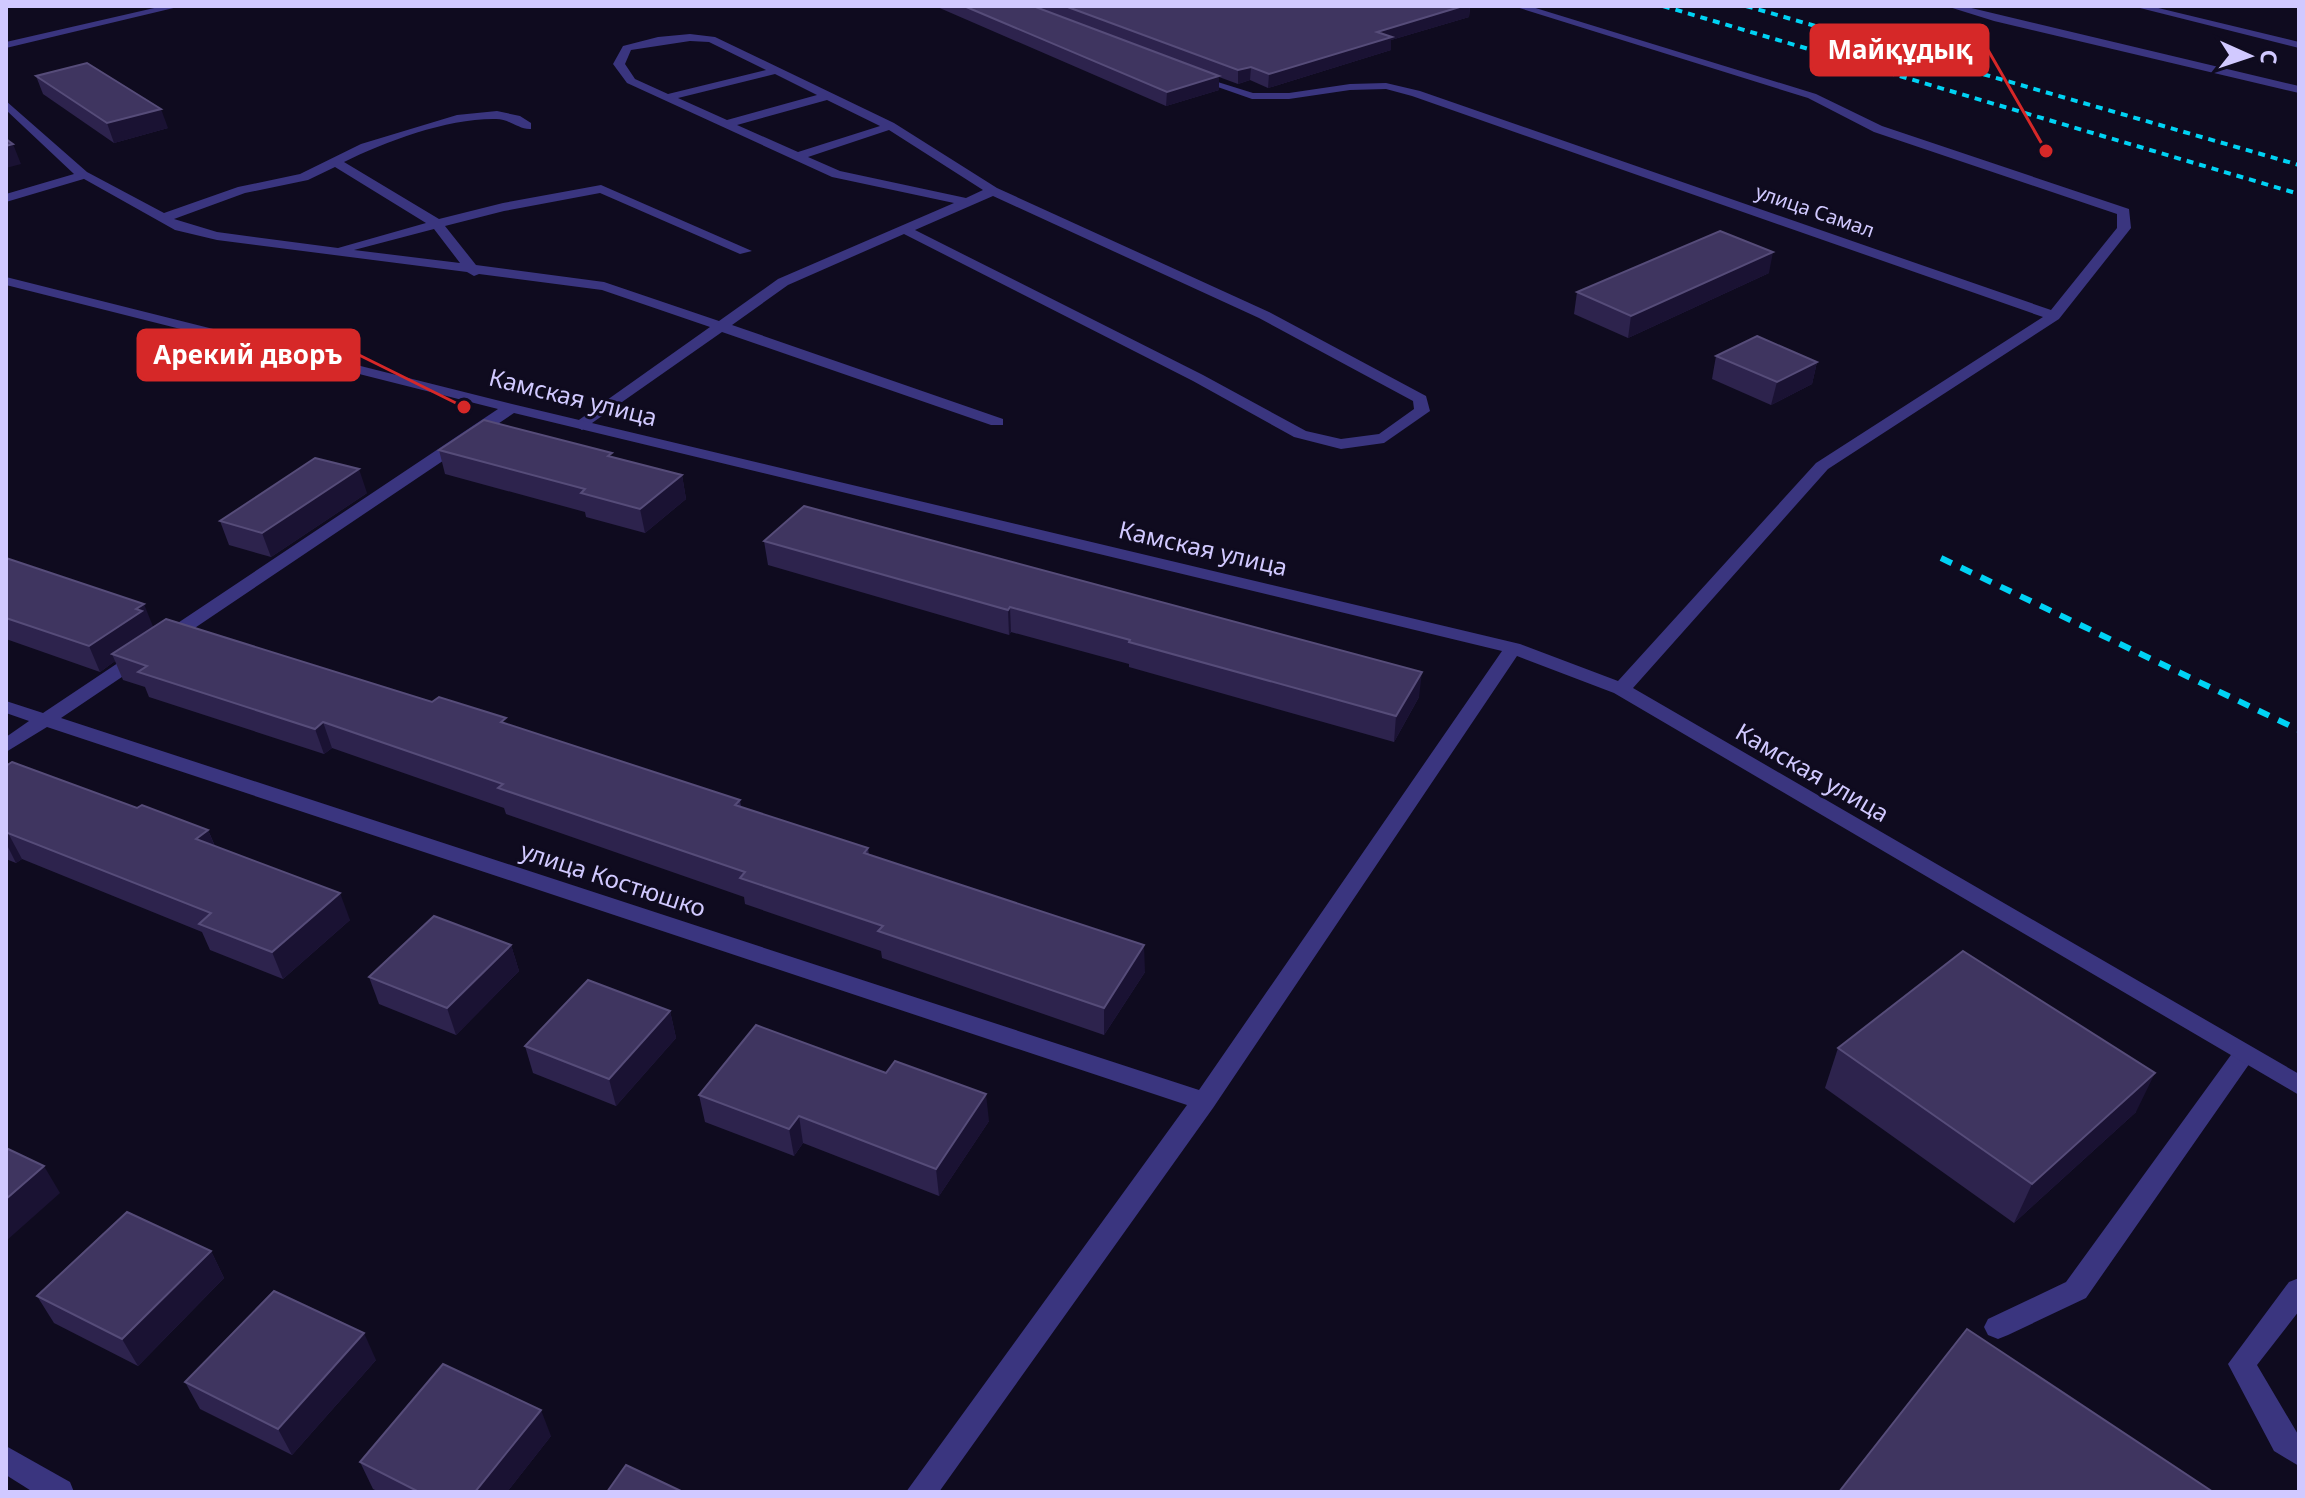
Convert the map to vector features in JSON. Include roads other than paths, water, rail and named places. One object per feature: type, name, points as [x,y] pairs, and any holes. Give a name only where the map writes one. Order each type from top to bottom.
[{"type":"street","points":[[6,45],[177,6]]},
{"type":"street","points":[[1518,6],[1812,96],[1878,129],[2124,212],[2124,228],[2054,316],[1822,466],[1621,689]]},
{"type":"street","points":[[1951,6],[2046,31],[2195,61],[2296,87]]},
{"type":"street","points":[[2137,6],[2299,45]]},
{"type":"street","points":[[904,229],[1198,378],[1300,434],[1341,444],[1384,438],[1422,411],[1421,399],[1352,359],[1135,254],[993,191],[890,126],[711,39],[691,36],[663,39],[627,48],[619,64],[631,81],[731,123],[836,174],[967,202]]},
{"type":"street","points":[[669,97],[775,71]]},
{"type":"street","name":"улица Самал","points":[[1186,72],[1252,96],[1289,96],[1374,86],[1416,93],[2054,316]]},
{"type":"street","points":[[731,123],[827,96]]},
{"type":"street","points":[[6,104],[83,175],[180,227],[217,236],[336,250],[474,272],[604,286],[997,422]]},
{"type":"street","points":[[163,218],[242,190],[304,177],[365,147],[457,119],[497,115],[516,118],[527,126]]},
{"type":"street","points":[[799,156],[890,126]]},
{"type":"street","points":[[337,163],[436,223],[474,272]]},
{"type":"street","points":[[6,198],[83,175]]},
{"type":"street","points":[[336,250],[544,198],[601,189],[745,251]]},
{"type":"street","points":[[582,425],[783,282],[993,191]]},
{"type":"street","name":"Камская улица","points":[[6,281],[511,408],[1513,648],[1621,689],[2299,1086]]},
{"type":"street","points":[[6,746],[511,408]]},
{"type":"street","points":[[921,1492],[1204,1101],[1513,648]]},
{"type":"street","name":"улица Костюшко","points":[[6,707],[1204,1101]]},
{"type":"street","points":[[1998,1327],[2076,1290],[2244,1054]]},
{"type":"street","points":[[2299,1290],[2242,1364],[2284,1442],[2299,1453]]},
{"type":"street","points":[[6,1459],[59,1492]]},
{"type":"railway","points":[[1663,6],[2299,194]]},
{"type":"railway","points":[[1746,6],[2299,165]]},
{"type":"railway","points":[[1941,558],[2299,730]]},
{"type":"place","name":"Майқұдық","points":[[2046,151]]},
{"type":"place","name":"Арекий дворъ","points":[[464,407]]}]
